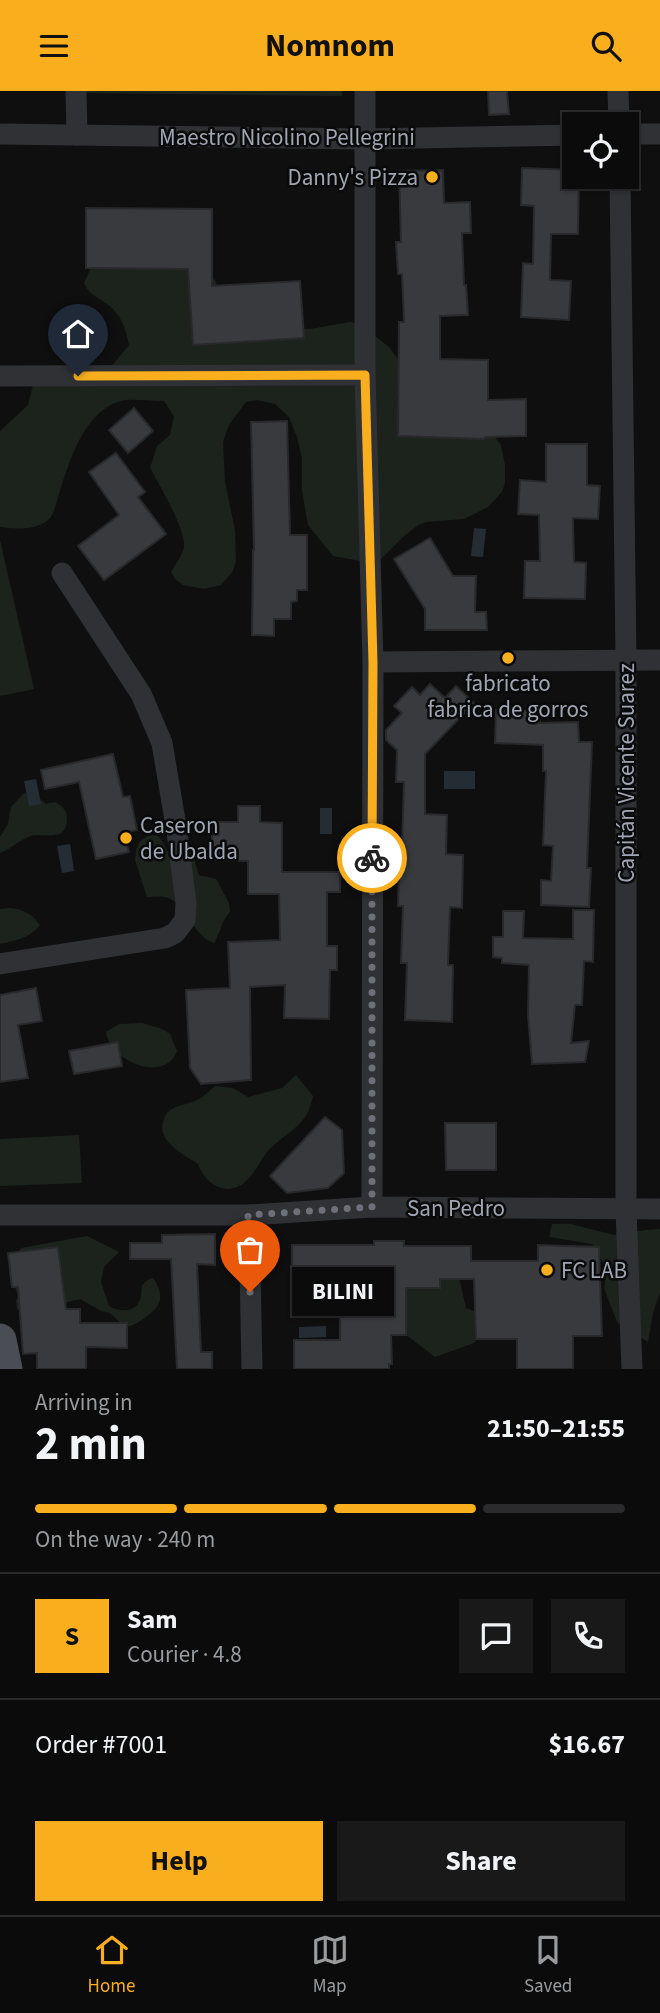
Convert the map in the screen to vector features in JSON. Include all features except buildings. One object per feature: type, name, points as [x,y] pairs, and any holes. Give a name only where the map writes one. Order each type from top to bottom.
[{"type":"main road","points":[[0,1340],[6,1369]]},
{"type":"street","points":[[76,91],[77,135]]},
{"type":"street","points":[[365,91],[365,375],[373,662],[372,1207]]},
{"type":"street","points":[[618,91],[619,112]]},
{"type":"street","name":"Maestro Nicolino Pellegrini","points":[[0,134],[365,139],[562,135]]},
{"type":"street","points":[[639,134],[660,134]]},
{"type":"street","name":"Capitán Vicente Suarez","points":[[620,189],[626,659],[626,1209],[632,1369]]},
{"type":"street","points":[[0,376],[365,375]]},
{"type":"street","points":[[0,964],[165,938],[175,933],[185,920],[186,902],[177,832],[162,744],[141,694],[62,573]]},
{"type":"street","points":[[373,662],[660,660]]},
{"type":"street","name":"San Pedro","points":[[0,1215],[248,1215],[372,1207],[660,1209]]},
{"type":"street","points":[[248,1215],[252,1369]]},
{"type":"shaded area","points":[[342,91],[342,96],[85,93]]},
{"type":"shaded area","points":[[100,247],[164,256],[196,266],[209,274],[217,284],[203,309],[290,328],[310,329],[350,322],[360,324],[389,347],[401,363],[404,380],[397,398],[401,426],[491,432],[501,445],[505,465],[502,492],[488,507],[464,519],[418,525],[381,559],[371,563],[333,556],[308,525],[302,491],[302,458],[289,417],[275,404],[257,400],[246,402],[229,425],[223,442],[225,482],[235,530],[236,561],[233,571],[221,585],[204,589],[183,585],[171,572],[184,547],[181,530],[150,468],[157,446],[170,435],[174,416],[164,401],[126,400],[112,404],[90,423],[69,464],[51,517],[34,527],[0,527],[0,431],[28,405],[33,385],[55,366],[65,365],[102,372],[110,368],[129,345],[124,326],[116,313],[90,292],[84,283]]},
{"type":"shaded area","points":[[474,528],[486,529],[483,557],[471,556]]},
{"type":"shaded area","points":[[0,540],[34,689],[0,696]]},
{"type":"shaded area","points":[[444,771],[475,771],[475,789],[444,789]]},
{"type":"shaded area","points":[[36,779],[41,804],[29,806],[24,781]]},
{"type":"shaded area","points":[[32,792],[46,804],[55,802],[62,806],[67,818],[63,832],[28,837],[0,853],[0,837],[8,824],[11,807],[23,794]]},
{"type":"shaded area","points":[[320,808],[332,808],[332,834],[320,834]]},
{"type":"shaded area","points":[[157,835],[176,864],[184,859],[194,858],[199,875],[216,879],[229,903],[230,912],[214,943],[200,934],[185,912],[172,900],[147,897],[135,860],[136,850],[140,841]]},
{"type":"shaded area","points":[[70,844],[74,871],[62,873],[57,846]]},
{"type":"shaded area","points":[[9,908],[27,913],[40,925],[27,936],[0,944],[0,909]]},
{"type":"shaded area","points":[[142,1023],[170,1034],[177,1051],[170,1061],[161,1066],[138,1065],[117,1052],[109,1042],[106,1032],[119,1024]]},
{"type":"shaded area","points":[[296,1075],[313,1096],[308,1112],[300,1123],[268,1151],[252,1175],[238,1187],[224,1189],[211,1183],[198,1164],[172,1146],[163,1134],[162,1127],[168,1111],[199,1099],[215,1086],[233,1088],[248,1097],[282,1088]]},
{"type":"shaded area","points":[[79,1135],[82,1183],[0,1186],[0,1139]]},
{"type":"shaded area","points":[[552,1224],[571,1224],[614,1235],[660,1229],[660,1293],[648,1342],[617,1322],[604,1288],[607,1269],[592,1244],[549,1237]]},
{"type":"shaded area","points":[[87,1236],[119,1252],[104,1267],[101,1282],[109,1306],[132,1309],[140,1300],[142,1285],[153,1278],[160,1295],[156,1309],[139,1322],[125,1327],[110,1313],[80,1299],[26,1313],[17,1309],[16,1300],[19,1297],[9,1273],[21,1248]]},
{"type":"shaded area","points":[[457,1269],[466,1308],[487,1316],[488,1327],[474,1343],[435,1357],[406,1335],[406,1315],[399,1296],[407,1278]]},
{"type":"shaded area","points":[[326,1326],[326,1337],[299,1338],[299,1327]]},
{"type":"way so far","points":[[250,1292],[248,1215],[372,1207],[372,858]]},
{"type":"place","name":"Danny's Pizza","points":[[432,177]]},
{"type":"place","name":"fabricato fabrica de gorros","points":[[508,658]]},
{"type":"place","name":"Caseron de Ubalda","points":[[126,838]]},
{"type":"place","name":"FC LAB","points":[[547,1270]]},
{"type":"place","name":"BILINI","points":[[250,1292]]},
{"type":"route","points":[[78,376],[365,375],[373,662],[372,858]]}]
